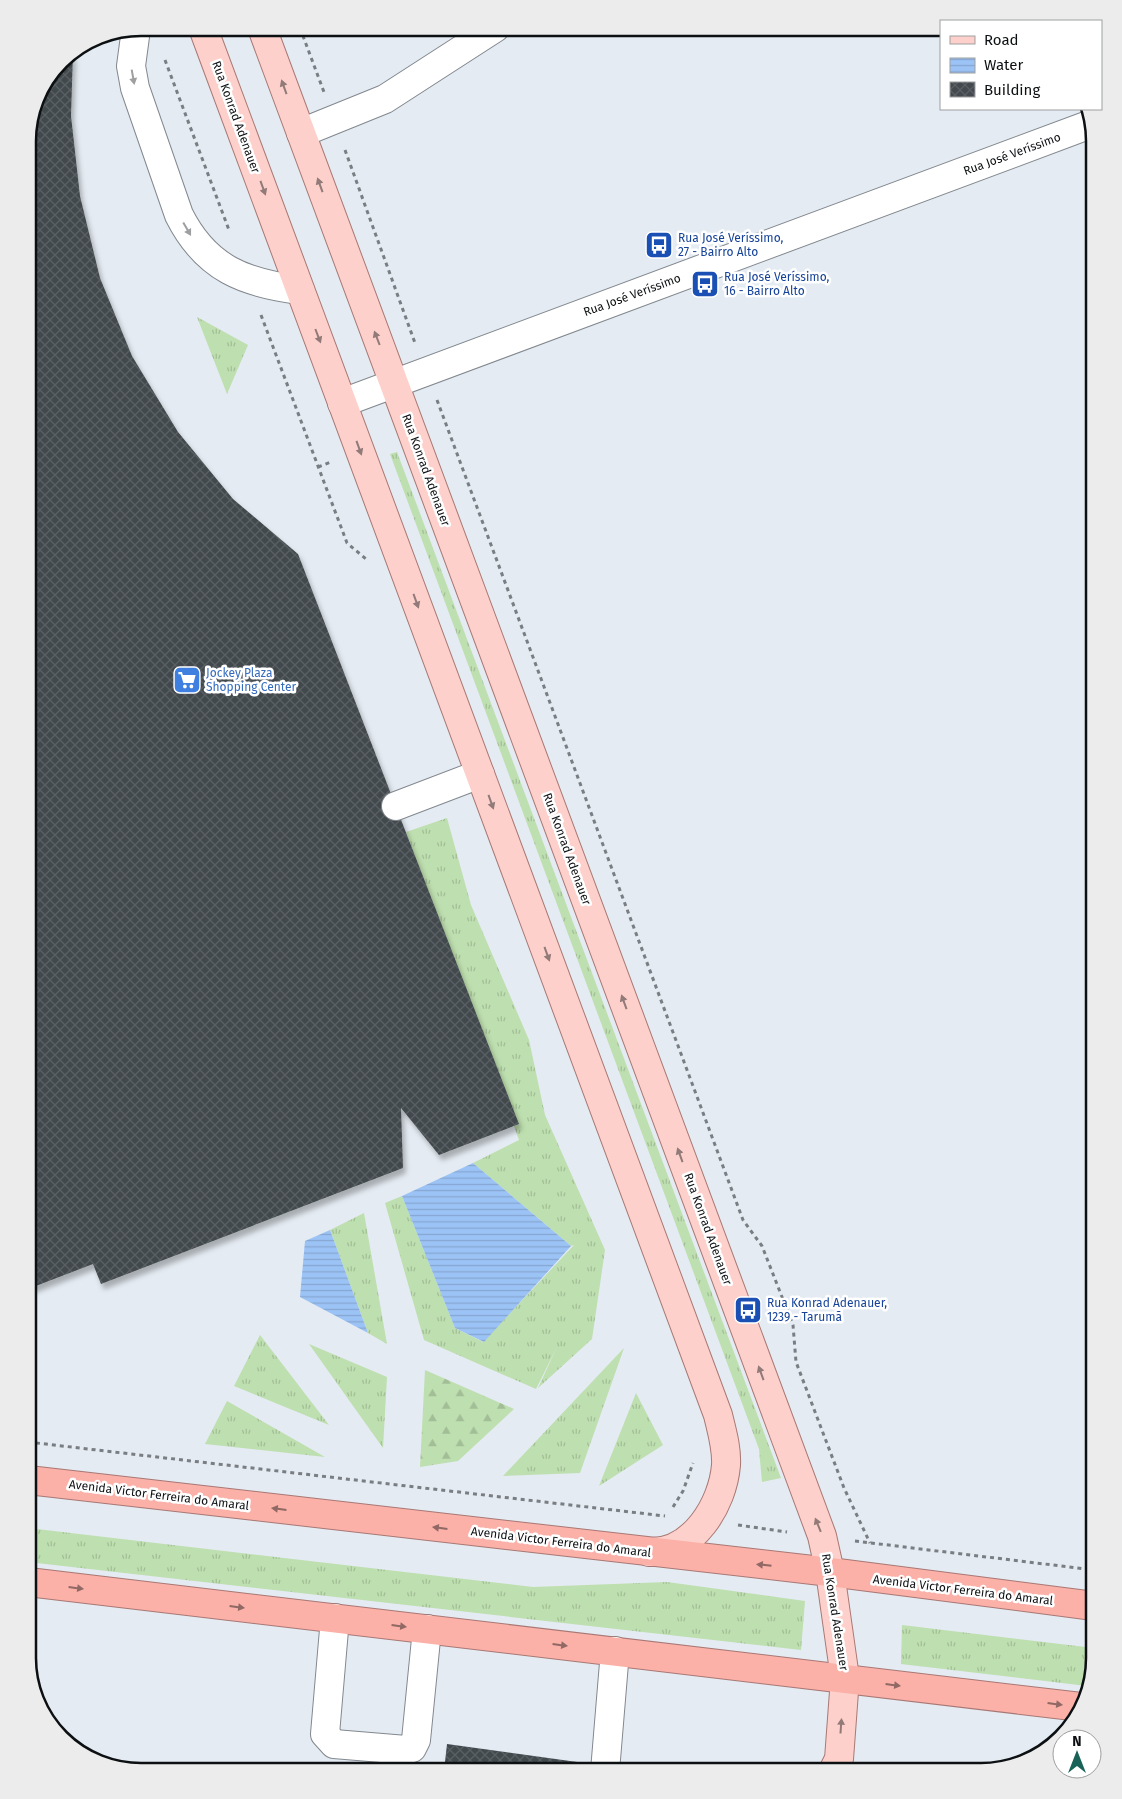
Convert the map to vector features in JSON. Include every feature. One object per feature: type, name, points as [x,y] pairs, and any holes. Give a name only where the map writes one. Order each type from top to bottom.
[{"type":"highway","name":"Avenida Victor Ferreira do Amaral","points":[[36,1481],[830,1572],[1086,1605]]},
{"type":"highway","points":[[36,1583],[1074,1706]]},
{"type":"main road","name":"Rua Konrad Adenauer","points":[[206,36],[723,1434],[726,1448],[724,1476],[712,1512],[685,1540],[656,1552],[645,1552]]},
{"type":"main road","name":"Rua Konrad Adenauer","points":[[265,36],[822,1536],[830,1572],[845,1678],[837,1763]]},
{"type":"street","points":[[135,36],[131,66],[135,88],[188,234],[220,265],[247,280],[269,286],[300,290]]},
{"type":"street","points":[[301,133],[385,99],[483,36]]},
{"type":"street","name":"Rua José Veríssimo","points":[[342,402],[1085,126]]},
{"type":"street","points":[[396,806],[480,774]]},
{"type":"street","points":[[334,1618],[325,1734],[334,1744],[406,1750],[412,1748],[416,1740],[427,1629]]},
{"type":"street","points":[[606,1763],[615,1651]]},
{"type":"path","points":[[303,36],[405,316]]},
{"type":"path","points":[[163,57],[231,236]]},
{"type":"path","points":[[258,309],[347,543],[372,565]]},
{"type":"path","points":[[445,420],[742,1220],[762,1246],[793,1325],[796,1362],[837,1470],[870,1542],[1086,1569]]},
{"type":"path","points":[[36,1443],[668,1516]]},
{"type":"path","points":[[672,1509],[683,1491],[693,1462],[693,1454]]},
{"type":"path","points":[[728,1524],[795,1533]]},
{"type":"green space","points":[[197,317],[248,345],[227,394]]},
{"type":"green space","points":[[397,452],[781,1478],[762,1482],[759,1449],[390,454]]},
{"type":"green space","points":[[447,818],[471,905],[529,1040],[545,1115],[605,1250],[592,1339],[538,1388],[557,1347],[536,1389],[424,1340],[385,1203],[402,1196],[455,1328],[483,1342],[574,1245],[571,1246],[473,1163],[519,1140],[406,832]]},
{"type":"green space","points":[[364,1213],[387,1344],[368,1333],[330,1230]]},
{"type":"green space","points":[[260,1335],[329,1425],[234,1386]]},
{"type":"green space","points":[[309,1344],[387,1377],[383,1448]]},
{"type":"green space","points":[[624,1348],[580,1473],[503,1476]]},
{"type":"green space","points":[[425,1370],[514,1409],[458,1461],[420,1467]]},
{"type":"green space","points":[[636,1393],[663,1445],[599,1486]]},
{"type":"green space","points":[[227,1401],[325,1457],[205,1444]]},
{"type":"green space","points":[[36,1529],[533,1587],[667,1582],[805,1601],[801,1650],[36,1563]]},
{"type":"green space","points":[[902,1625],[1086,1647],[1085,1671],[1082,1685],[901,1664]]},
{"type":"water","points":[[473,1163],[571,1246],[484,1342],[455,1328],[402,1196]]},
{"type":"water","points":[[330,1230],[368,1333],[300,1297],[305,1241]]},
{"type":"building","name":"Jockey Plaza Shopping Center","points":[[73,62],[71,116],[80,196],[100,278],[132,356],[178,432],[233,499],[298,554],[519,1124],[439,1155],[401,1108],[403,1168],[101,1284],[93,1264],[36,1286],[36,134],[38,121],[47,95],[62,72]]},
{"type":"building","points":[[447,1744],[584,1763],[445,1763]]},
{"type":"place","name":"Rua José Veríssimo, 27 - Bairro Alto","points":[[659,245]]},
{"type":"place","name":"Rua José Veríssimo, 16 - Bairro Alto","points":[[705,284]]},
{"type":"place","name":"Jockey Plaza Shopping Center","points":[[187,680]]},
{"type":"place","name":"Rua Konrad Adenauer, 1239 - Tarumã","points":[[748,1310]]}]
